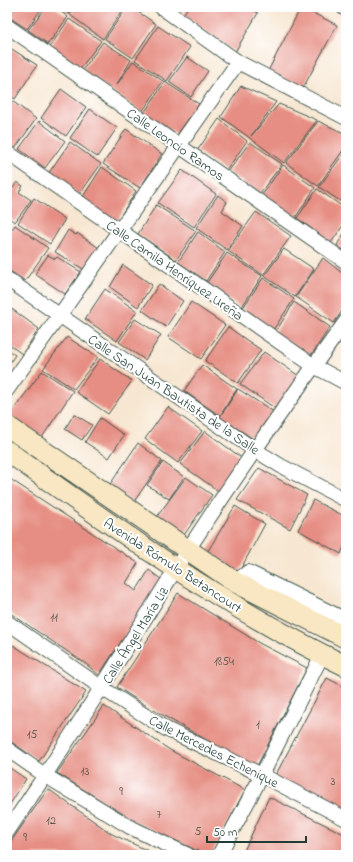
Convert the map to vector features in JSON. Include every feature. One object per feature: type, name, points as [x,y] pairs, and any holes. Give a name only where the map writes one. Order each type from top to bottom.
[{"type":"main road","name":"Avenida Rómulo Betancourt","points":[[7,426],[235,582],[346,638]]},
{"type":"main road","name":"Avenida Rómulo Betancourt","points":[[7,451],[176,569],[247,614],[322,655],[346,666]]},
{"type":"street","points":[[161,7],[238,62],[346,118]]},
{"type":"street","name":"Calle Leoncio Ramos","points":[[7,26],[346,262]]},
{"type":"street","points":[[7,390],[238,62]]},
{"type":"street","name":"Calle Camila Henríquez Ureña","points":[[7,152],[118,231],[314,366],[346,383]]},
{"type":"street","name":"Calle San Juan Bautista de la Salle","points":[[7,279],[256,450],[281,466],[346,500]]},
{"type":"street","name":"Calle Ángel María Liz","points":[[7,832],[46,776],[176,569],[256,450],[346,322]]},
{"type":"street","points":[[235,582],[248,572],[346,620]]},
{"type":"street","name":"Calle Mercedes Echenique","points":[[7,622],[102,688],[166,729],[262,775],[346,819]]},
{"type":"street","points":[[219,855],[262,775],[322,655]]},
{"type":"street","points":[[7,749],[46,776],[130,827],[188,855]]},
{"type":"building","points":[[7,7],[43,7],[27,29],[7,16]]},
{"type":"building","points":[[46,7],[55,7],[68,17],[48,44],[28,30]]},
{"type":"building","points":[[59,7],[74,7],[69,14]]},
{"type":"building","points":[[75,7],[125,7],[103,39],[70,15]]},
{"type":"building","points":[[127,7],[131,7],[156,24],[133,58],[105,39]]},
{"type":"building","points":[[188,7],[248,7],[258,13],[235,52],[183,15]]},
{"type":"building","points":[[301,7],[337,25],[303,88],[268,71]]},
{"type":"building","points":[[69,19],[101,41],[80,69],[49,48]]},
{"type":"building","points":[[158,26],[190,47],[167,81],[135,60]]},
{"type":"building","points":[[103,42],[131,60],[116,86],[133,61],[163,81],[142,112],[82,71]]},
{"type":"building","points":[[7,46],[37,65],[15,99],[7,93]]},
{"type":"building","points":[[187,57],[208,71],[191,97],[169,82]]},
{"type":"building","points":[[165,82],[199,104],[177,135],[144,113]]},
{"type":"building","points":[[241,86],[276,102],[251,136],[279,104],[317,120],[284,163],[221,117]]},
{"type":"building","points":[[61,89],[86,107],[66,136],[41,118]]},
{"type":"building","points":[[11,100],[36,119],[14,150],[7,145],[7,106]]},
{"type":"building","points":[[90,109],[117,128],[97,157],[70,138]]},
{"type":"building","points":[[219,119],[247,141],[226,171],[197,151]]},
{"type":"building","points":[[39,121],[65,141],[45,168],[19,149]]},
{"type":"building","points":[[318,121],[346,134],[346,146],[318,186],[286,163]]},
{"type":"building","points":[[126,129],[162,154],[140,188],[103,164]]},
{"type":"building","points":[[70,142],[101,164],[79,195],[48,174]]},
{"type":"building","points":[[250,142],[282,164],[260,193],[228,172]]},
{"type":"building","points":[[346,150],[346,205],[319,187]]},
{"type":"building","points":[[283,165],[315,188],[295,218],[262,195]]},
{"type":"building","points":[[102,167],[136,191],[116,223],[82,198]]},
{"type":"building","points":[[182,170],[216,194],[194,227],[158,203]]},
{"type":"building","points":[[17,182],[23,186],[19,192],[31,200],[15,222],[7,217],[7,184],[13,188]]},
{"type":"building","points":[[317,189],[346,209],[346,221],[331,243],[297,218]]},
{"type":"building","points":[[218,195],[227,202],[222,211],[243,226],[227,250],[196,228]]},
{"type":"building","points":[[34,198],[65,219],[50,244],[18,223]]},
{"type":"building","points":[[156,205],[196,231],[176,260],[138,234]]},
{"type":"building","points":[[256,212],[291,236],[263,275],[228,251]]},
{"type":"building","points":[[15,225],[48,248],[25,281],[7,269],[7,235]]},
{"type":"building","points":[[68,230],[76,235],[77,233],[99,248],[85,270],[55,252]]},
{"type":"building","points":[[346,230],[346,252],[337,245]]},
{"type":"building","points":[[198,232],[225,252],[206,281],[178,262]]},
{"type":"building","points":[[284,249],[314,269],[295,297],[264,276]]},
{"type":"building","points":[[227,253],[262,276],[241,308],[206,284]]},
{"type":"building","points":[[48,255],[55,259],[57,257],[81,272],[65,294],[35,274]]},
{"type":"building","points":[[323,258],[346,276],[346,305],[334,323],[296,297]]},
{"type":"building","points":[[123,265],[152,285],[138,307],[110,287]]},
{"type":"building","points":[[263,278],[294,299],[273,330],[242,309]]},
{"type":"building","points":[[159,284],[183,301],[166,327],[142,310]]},
{"type":"building","points":[[105,289],[137,311],[117,341],[85,319]]},
{"type":"building","points":[[191,302],[225,325],[201,359],[168,337]]},
{"type":"building","points":[[294,302],[330,327],[310,357],[275,333]]},
{"type":"building","points":[[12,309],[39,329],[22,354],[7,343],[7,316]]},
{"type":"building","points":[[135,319],[161,335],[145,360],[119,342]]},
{"type":"building","points":[[228,327],[261,350],[238,383],[205,361]]},
{"type":"building","points":[[67,337],[98,357],[74,389],[43,369]]},
{"type":"building","points":[[7,349],[15,355],[7,367]]},
{"type":"building","points":[[264,352],[299,376],[276,409],[240,384]]},
{"type":"building","points":[[100,359],[132,381],[108,414],[76,392]]},
{"type":"building","points":[[202,365],[237,389],[220,416],[184,391]]},
{"type":"building","points":[[42,371],[73,391],[41,439],[9,416]]},
{"type":"building","points":[[238,389],[274,412],[255,440],[220,417]]},
{"type":"building","points":[[168,407],[202,431],[178,463],[145,439]]},
{"type":"building","points":[[74,414],[92,425],[82,440],[65,429]]},
{"type":"building","points":[[100,418],[124,435],[109,458],[85,442]]},
{"type":"building","points":[[205,431],[243,459],[220,492],[180,464]]},
{"type":"building","points":[[138,443],[162,461],[133,503],[109,486]]},
{"type":"building","points":[[163,462],[184,477],[169,499],[147,485]]},
{"type":"building","points":[[259,468],[307,495],[290,529],[237,500]]},
{"type":"building","points":[[7,477],[138,563],[126,583],[136,591],[149,570],[162,580],[99,675],[86,664],[7,611]]},
{"type":"building","points":[[186,477],[212,495],[184,535],[156,518]]},
{"type":"building","points":[[313,500],[346,517],[346,542],[341,554],[298,530]]},
{"type":"building","points":[[235,506],[265,524],[239,572],[208,551]]},
{"type":"building","points":[[178,593],[259,643],[307,668],[256,768],[150,708],[117,687]]},
{"type":"building","points":[[13,645],[86,692],[39,761],[7,739],[7,654]]},
{"type":"building","points":[[327,678],[346,688],[346,812],[273,780]]},
{"type":"building","points":[[104,706],[170,750],[245,790],[211,855],[206,855],[132,820],[57,773]]},
{"type":"building","points":[[7,766],[26,779],[7,809]]},
{"type":"building","points":[[48,789],[112,834],[157,855],[7,855],[7,847]]},
{"type":"building","points":[[269,797],[346,835],[346,855],[242,855]]}]
